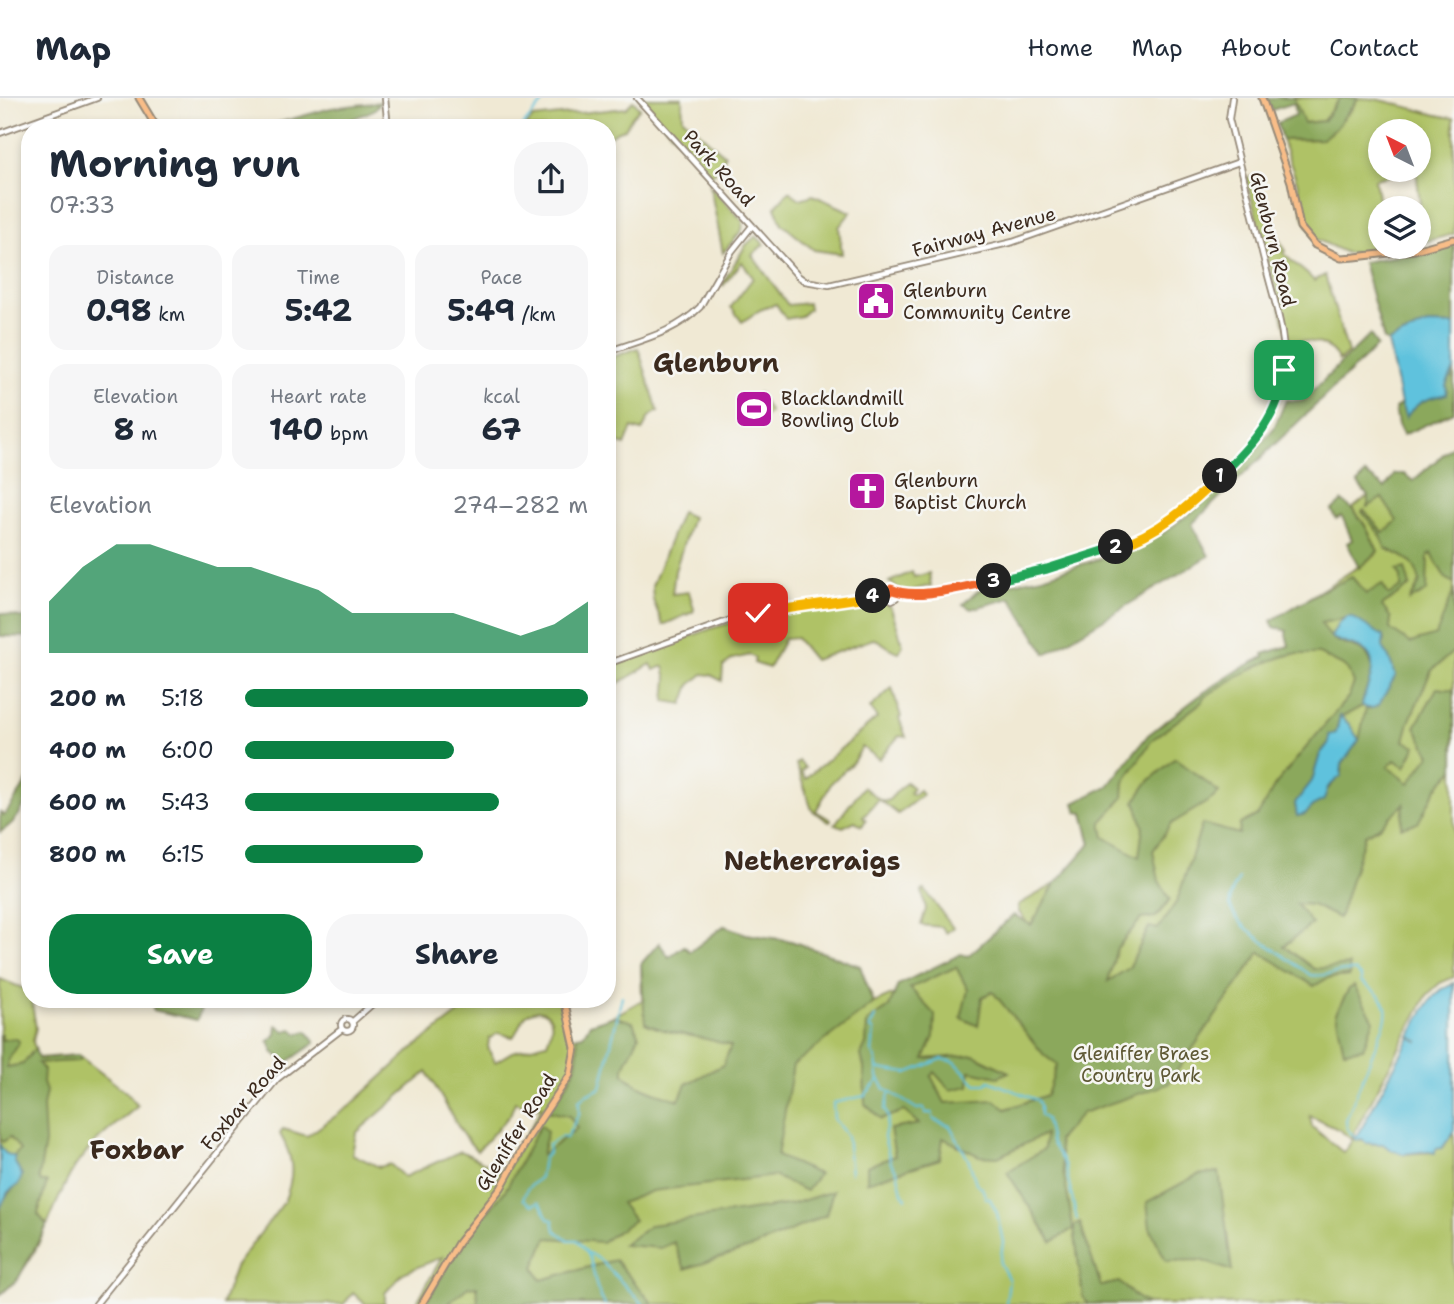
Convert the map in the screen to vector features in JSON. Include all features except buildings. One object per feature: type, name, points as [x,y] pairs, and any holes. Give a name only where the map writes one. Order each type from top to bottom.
[{"type":"main road","points":[[139,98],[152,119]]},
{"type":"main road","points":[[1262,98],[1291,182],[1300,228],[1315,245],[1341,258],[1415,250],[1454,239]]},
{"type":"main road","name":"Gleniffer Road","points":[[422,1304],[453,1250],[501,1188],[540,1119],[570,1076],[575,1048],[566,1008]]},
{"type":"street","points":[[37,119],[97,98]]},
{"type":"street","points":[[384,98],[387,119]]},
{"type":"street","name":"Park Road","points":[[637,98],[752,226]]},
{"type":"street","name":"Glenburn Road","points":[[616,661],[736,618],[886,595],[892,600],[897,594],[960,588],[1010,578],[1124,545],[1165,524],[1185,508],[1259,436],[1279,395],[1284,370],[1284,346],[1229,119],[1232,98]]},
{"type":"street","points":[[0,132],[21,125]]},
{"type":"street","name":"Fairway Avenue","points":[[752,226],[798,276],[813,283],[829,285],[1013,242],[1239,162]]},
{"type":"street","points":[[616,349],[672,329],[693,315],[738,242],[752,226]]},
{"type":"street","points":[[352,1021],[343,1020],[342,1029],[347,1032],[351,1030],[352,1021],[367,1008]]},
{"type":"street","name":"Foxbar Road","points":[[96,1304],[277,1079],[342,1029]]},
{"type":"green space","points":[[640,98],[682,98],[683,118],[725,155],[722,166],[711,176]]},
{"type":"green space","points":[[1267,98],[1294,98],[1304,123],[1323,121],[1340,98],[1358,98],[1336,128],[1322,139],[1282,140],[1277,123],[1296,115],[1294,103],[1272,110]]},
{"type":"green space","points":[[1294,98],[1340,98],[1323,121],[1303,123]]},
{"type":"green space","points":[[1358,98],[1383,101],[1454,118],[1454,234],[1431,240],[1431,196],[1419,196],[1417,182],[1432,182],[1432,119],[1368,119],[1368,182],[1375,182],[1378,196],[1368,196],[1368,251],[1346,253],[1316,239],[1304,219],[1298,185],[1282,140],[1322,139],[1350,112]]},
{"type":"green space","points":[[633,101],[640,108],[625,129],[616,132],[616,119],[532,119],[533,118],[626,108]]},
{"type":"green space","points":[[381,102],[374,110],[352,119],[292,119],[331,108]]},
{"type":"green space","points":[[1256,176],[1272,224],[1286,251],[1284,253],[1314,281],[1325,275],[1348,353],[1339,361],[1331,349],[1325,346],[1291,340],[1288,337],[1246,178]]},
{"type":"green space","points":[[710,186],[743,221],[742,230],[723,253]]},
{"type":"green space","points":[[789,191],[800,199],[813,195],[851,212],[839,227],[842,254],[814,250],[782,224],[775,207]]},
{"type":"green space","points":[[756,236],[764,244],[752,255],[788,305],[808,303],[809,309],[801,316],[786,319],[776,304],[760,310],[742,322],[731,307],[753,278],[742,262],[723,286],[722,284],[746,245]]},
{"type":"green space","points":[[1454,244],[1454,325],[1427,324],[1388,342],[1384,340],[1363,262],[1380,259],[1431,259],[1431,250]]},
{"type":"green space","points":[[1370,334],[1377,346],[1192,524],[1209,556],[1046,654],[1011,598],[971,609],[963,604],[979,590],[1042,577],[1124,551],[1165,532],[1198,507],[1241,466],[1274,428],[1286,400],[1303,401]]},
{"type":"green space","points":[[638,348],[658,411],[649,417],[642,431],[632,428],[625,445],[616,442],[616,356]]},
{"type":"green space","points":[[1454,370],[1454,412],[1403,435],[1395,408],[1401,404],[1406,417],[1414,407],[1424,401],[1447,394],[1446,385]]},
{"type":"green space","name":"Blacklandmill Bowling Club","points":[[759,393],[770,413],[750,425],[738,404]]},
{"type":"green space","name":"Gleniffer Braes Country Park","points":[[1454,445],[1454,977],[1440,983],[1427,995],[1351,1139],[1340,1130],[1310,1116],[1312,1127],[1344,1153],[1354,1137],[1372,1144],[1383,1144],[1403,1154],[1435,1152],[1435,1149],[1443,1147],[1454,1132],[1454,1304],[416,1304],[442,1257],[403,1273],[385,1293],[385,1304],[365,1304],[353,1293],[344,1304],[222,1304],[235,1267],[288,1193],[291,1167],[288,1151],[280,1134],[283,1129],[307,1136],[350,1106],[411,1050],[466,1008],[562,1008],[570,1037],[583,1036],[590,1024],[614,1016],[642,1000],[641,964],[659,943],[669,957],[684,946],[690,952],[724,926],[746,934],[791,941],[860,966],[874,1003],[956,967],[1014,915],[1028,924],[1018,911],[1018,905],[1055,884],[1091,844],[1083,813],[1107,791],[1144,744],[1202,698],[1243,672],[1293,654],[1295,628],[1282,615],[1375,556],[1378,551],[1353,508],[1368,496],[1358,484],[1365,474],[1385,488],[1395,474],[1404,474],[1413,481]],"holes":[[[538,1010],[544,1012],[552,1022],[547,1043],[512,1052],[495,1062],[488,1047],[489,1039],[498,1033],[513,1037],[528,1014]],[[427,1072],[463,1135],[477,1151],[510,1115],[515,1102],[534,1108],[542,1107],[505,1173],[461,1151],[404,1177],[390,1164],[379,1167],[352,1154],[356,1133]]]},
{"type":"green space","points":[[1454,445],[1454,583],[1446,579],[1431,553],[1428,556],[1427,591],[1410,600],[1420,582],[1415,568],[1404,557],[1385,548],[1381,536],[1362,512],[1364,510],[1383,533],[1397,521],[1382,498],[1368,507],[1368,496],[1358,484],[1365,474],[1385,488],[1395,474],[1404,474],[1413,481]]},
{"type":"green space","points":[[1342,501],[1359,517],[1378,551],[1359,568],[1347,543],[1352,540],[1342,516],[1336,519],[1332,510]]},
{"type":"green space","points":[[681,512],[692,517],[675,571],[672,594],[689,592],[694,609],[693,612],[663,625],[653,600],[652,586]]},
{"type":"green space","points":[[1405,568],[1410,586],[1382,606],[1391,618],[1390,629],[1410,643],[1436,635],[1454,590],[1454,651],[1431,671],[1409,722],[1404,741],[1416,746],[1405,767],[1395,760],[1388,767],[1409,783],[1430,755],[1415,727],[1437,688],[1454,690],[1454,770],[1436,789],[1418,823],[1401,827],[1404,804],[1379,827],[1365,835],[1339,918],[1312,905],[1296,904],[1312,924],[1284,946],[1314,969],[1349,965],[1350,976],[1328,978],[1314,986],[1260,952],[1168,1084],[1082,1113],[1058,1140],[1073,1227],[1080,1223],[1101,1286],[1119,1282],[1148,1304],[1088,1304],[1083,1297],[1074,1228],[1052,1242],[1007,1172],[1044,1149],[1045,1134],[998,1157],[979,1156],[943,1138],[940,1159],[867,1182],[867,1166],[895,1156],[890,1129],[919,1124],[904,1111],[881,1119],[865,1104],[861,1055],[866,1044],[867,1022],[889,1007],[898,985],[961,954],[968,956],[1014,915],[1031,925],[1055,884],[1091,843],[1083,813],[1077,812],[1074,803],[1108,786],[1148,735],[1203,693],[1264,657],[1263,654],[1289,646],[1287,631],[1274,627],[1271,621],[1321,591],[1352,577],[1366,594],[1382,584],[1389,595],[1401,587],[1401,577],[1397,570]],"holes":[[[1352,617],[1384,639],[1382,647],[1392,665],[1391,680],[1369,709],[1366,708],[1359,740],[1342,764],[1342,773],[1305,814],[1297,816],[1295,803],[1312,781],[1320,754],[1336,733],[1340,716],[1363,706],[1371,678],[1371,661],[1367,655],[1337,641],[1321,623]],[[1293,654],[1319,654],[1347,668],[1354,683],[1349,696],[1275,785],[1258,815],[1240,824],[1239,834],[1202,824],[1177,901],[1158,929],[1149,927],[1129,968],[1108,981],[1117,948],[1141,919],[1156,917],[1170,900],[1159,881],[1153,851],[1171,824],[1219,792],[1175,758],[1148,782],[1135,801],[1143,826],[1139,857],[1104,837],[1101,822],[1123,798],[1124,782],[1152,740],[1203,701],[1203,698],[1246,672]],[[956,967],[968,990],[961,1018],[978,1026],[982,997],[993,992],[1044,1055],[1057,1065],[1047,1095],[1006,1109],[995,1100],[945,1103],[931,1076],[934,1072],[950,1090],[969,1086],[970,1071],[998,1077],[1009,1072],[974,1055],[924,1059],[934,1037],[935,1015],[910,988]]]},
{"type":"green space","points":[[912,572],[914,577],[929,573],[931,586],[906,591],[889,582]]},
{"type":"green space","points":[[880,600],[891,608],[903,645],[899,652],[873,639],[814,660],[796,638],[784,639],[769,668],[754,663],[755,658],[750,655],[733,659],[723,666],[722,681],[703,674],[690,685],[683,704],[665,701],[667,679],[664,666],[654,670],[651,664],[616,685],[616,664],[713,628],[752,617],[810,607]]},
{"type":"green space","points":[[0,613],[21,617],[21,637],[0,636]]},
{"type":"green space","points":[[892,688],[906,737],[899,736],[879,759],[862,747],[853,762],[832,782],[816,811],[831,820],[829,822],[812,810],[796,764],[799,761],[805,768],[801,772],[805,779],[877,718],[870,708]]},
{"type":"green space","points":[[906,782],[913,788],[910,793],[913,795],[919,790],[922,795],[898,814],[880,800],[888,801]]},
{"type":"green space","points":[[863,787],[879,799],[863,817],[866,820],[862,826],[855,821],[843,827],[835,824]]},
{"type":"green space","points":[[21,790],[21,811],[13,822],[0,832],[0,812],[4,816]]},
{"type":"green space","points":[[925,890],[953,928],[946,933],[942,927],[921,925],[926,909],[922,891]]},
{"type":"green space","points":[[724,926],[746,934],[791,941],[860,966],[873,1004],[793,1065],[777,1156],[819,1174],[806,1191],[774,1176],[652,1191],[621,1203],[634,1220],[602,1242],[547,1238],[534,1267],[541,1280],[615,1260],[653,1304],[478,1304],[477,1286],[468,1287],[448,1304],[425,1304],[462,1243],[505,1191],[540,1125],[547,1132],[542,1155],[577,1128],[569,1116],[547,1111],[567,1085],[575,1069],[577,1036],[583,1035],[590,1024],[614,1016],[633,1022],[639,1036],[624,1067],[624,1074],[642,1087],[679,1100],[686,1084],[723,1065],[731,1046],[666,1031],[645,1023],[641,964],[659,943],[669,957],[684,946],[690,952]]},
{"type":"green space","points":[[0,979],[21,987],[21,1008],[33,1008],[36,1028],[33,1041],[37,1058],[78,1055],[126,1092],[138,1106],[101,1138],[76,1165],[33,1254],[14,1282],[0,1295]]},
{"type":"green space","points":[[1354,986],[1374,1020],[1363,1048],[1344,1051],[1336,1013],[1349,989]]},
{"type":"green space","points":[[153,1008],[201,1008],[197,1020]]},
{"type":"green space","points":[[277,1025],[285,1031],[292,1029],[298,1034],[307,1031],[315,1043],[286,1063],[273,1052],[269,1041],[276,1034]]},
{"type":"green space","points":[[0,1034],[1,1040],[15,1038],[19,1041],[7,1067],[23,1064],[35,1048],[38,1059],[78,1055],[81,1058],[79,1061],[38,1063],[44,1070],[43,1083],[46,1091],[43,1106],[45,1143],[39,1177],[41,1182],[47,1182],[38,1214],[47,1225],[18,1279],[0,1295],[1,1206],[22,1175],[14,1161],[14,1156],[20,1150],[10,1137],[3,1142],[0,1139]]},
{"type":"green space","points":[[1219,1172],[1232,1271],[1200,1260],[1166,1261],[1150,1228],[1147,1202],[1197,1175]]},
{"type":"green space","points":[[833,1191],[826,1215],[756,1246],[685,1269],[674,1242],[661,1248],[623,1245],[651,1225],[792,1204]]},
{"type":"water","points":[[1427,324],[1454,325],[1454,370],[1446,385],[1447,394],[1423,401],[1406,418],[1388,342]]},
{"type":"water","points":[[1347,617],[1352,617],[1383,636],[1383,647],[1396,675],[1379,705],[1373,708],[1362,705],[1371,675],[1372,660],[1362,649],[1331,637],[1338,624]]},
{"type":"water","points":[[1340,716],[1359,740],[1342,764],[1341,776],[1328,787],[1324,800],[1312,806],[1305,814],[1297,816],[1295,803],[1312,781],[1320,754],[1329,743],[1329,735],[1336,733]]},
{"type":"water","points":[[1454,983],[1454,1132],[1435,1153],[1426,1151],[1403,1154],[1383,1144],[1355,1140],[1354,1137],[1358,1135],[1410,1037],[1419,1042],[1410,1036],[1423,1012],[1439,992]]},
{"type":"water","points":[[0,1145],[5,1153],[15,1157],[14,1161],[22,1175],[19,1184],[8,1192],[0,1209]]},
{"type":"waterway","points":[[529,119],[547,98]]},
{"type":"waterway","points":[[1239,879],[1231,894],[1230,905],[1242,924],[1310,975],[1355,971],[1361,977],[1361,982],[1384,1003],[1385,1022],[1346,1120],[1347,1129],[1354,1136]]},
{"type":"waterway","points":[[605,1304],[597,1288],[589,1256],[577,1240],[568,1240],[555,1230],[553,1220],[538,1202],[532,1205],[523,1199],[527,1189],[540,1177],[543,1159],[549,1152],[548,1145],[562,1136],[566,1138],[579,1114],[579,1101],[601,1088],[622,996]]},
{"type":"waterway","points":[[875,1017],[870,1027],[874,1031],[872,1052],[876,1059],[878,1077],[885,1089],[917,1109],[924,1108],[926,1113],[932,1113],[934,1120],[950,1126],[969,1161],[976,1183],[982,1188],[986,1198],[990,1199],[997,1213],[1003,1242],[1000,1263],[1009,1280],[1006,1304]]},
{"type":"waterway","points":[[879,1069],[907,1073],[942,1059],[955,1062],[976,1084],[986,1084],[989,1081],[1037,1100],[1040,1115],[1046,1119],[1051,1142],[1065,1165],[1077,1220]]},
{"type":"waterway","points":[[851,1173],[847,1136],[834,1119],[833,1103],[864,1096],[879,1080]]},
{"type":"waterway","points":[[889,1094],[885,1109],[888,1118],[884,1137],[891,1163],[897,1171],[906,1198]]},
{"type":"waterway","points":[[587,1252],[599,1259],[643,1304]]},
{"type":"place","name":"Glenburn Community Centre","points":[[876,301]]},
{"type":"place","name":"Blacklandmill Bowling Club","points":[[754,409]]},
{"type":"place","name":"Glenburn Baptist Church","points":[[867,491]]},
{"type":"district","name":"Glenburn","points":[[716,362]]},
{"type":"district","name":"Nethercraigs","points":[[812,860]]},
{"type":"district","name":"Foxbar","points":[[137,1149]]},
{"type":"route","points":[[758,613],[886,595],[891,589],[897,594],[913,594],[960,588],[1047,569],[1140,538],[1165,524],[1185,508],[1251,446],[1267,424],[1277,403],[1284,370]]}]
